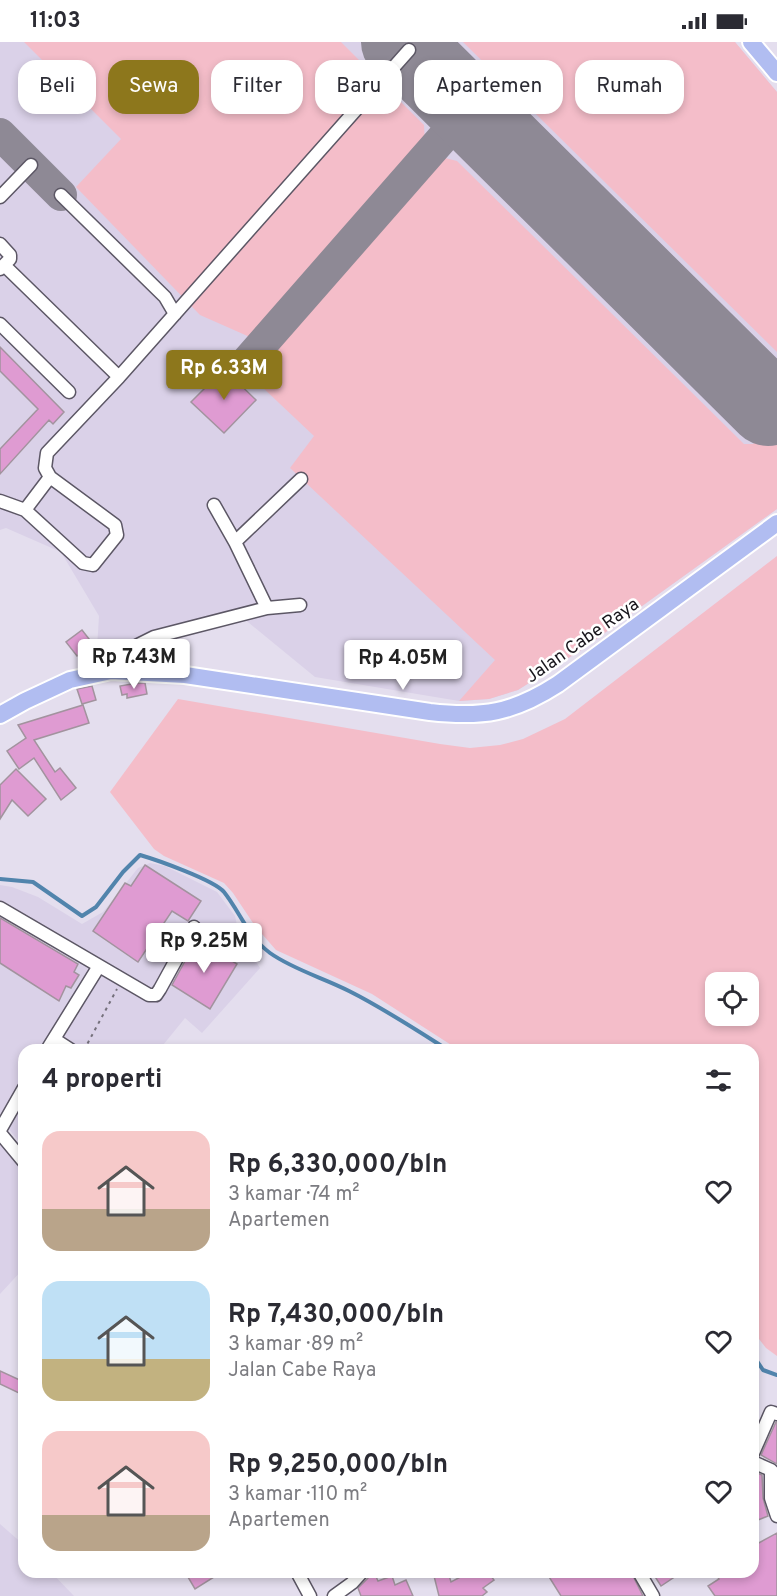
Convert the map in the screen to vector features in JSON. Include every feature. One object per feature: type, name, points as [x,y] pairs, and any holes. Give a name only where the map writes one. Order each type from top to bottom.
[{"type":"main road","points":[[751,42],[777,73]]},
{"type":"main road","name":"Jalan Cabe Raya","points":[[0,715],[70,680],[111,671],[185,675],[465,716],[496,712],[522,704],[558,684],[777,523]]},
{"type":"street","points":[[0,501],[25,510],[83,563],[93,565],[117,534],[115,525],[50,477],[45,468],[47,453],[176,314],[409,50]]},
{"type":"street","points":[[0,197],[31,165]]},
{"type":"street","points":[[61,195],[165,297],[176,314]]},
{"type":"street","points":[[0,244],[10,255],[10,259],[2,267],[119,377]]},
{"type":"street","points":[[0,324],[69,392]]},
{"type":"street","points":[[25,510],[50,477]]},
{"type":"street","points":[[235,542],[301,479]]},
{"type":"street","points":[[214,505],[267,608]]},
{"type":"street","points":[[111,671],[138,645],[154,637],[267,608],[300,605]]},
{"type":"street","points":[[0,908],[149,995],[156,994],[194,927]]},
{"type":"street","points":[[51,1044],[99,966]]},
{"type":"street","points":[[18,1099],[0,1131],[18,1154]]},
{"type":"street","points":[[759,1439],[771,1412],[777,1414]]},
{"type":"street","points":[[759,1465],[774,1473],[771,1498],[777,1516]]},
{"type":"street","points":[[300,1578],[310,1596]]},
{"type":"street","points":[[334,1596],[357,1578]]},
{"type":"street","points":[[642,1578],[653,1596]]},
{"type":"path","points":[[87,1044],[122,980]]},
{"type":"shaded area","points":[[0,42],[735,42],[777,92],[777,509],[581,650],[518,690],[489,699],[459,701],[315,677],[243,618],[150,642],[120,665],[96,665],[99,616],[61,552],[6,528],[0,530]]},
{"type":"shaded area","points":[[24,42],[341,42],[359,60],[315,60],[315,114],[402,114],[402,103],[424,125],[425,144],[252,338],[200,315],[76,187],[121,139],[96,114],[96,60],[42,60]]},
{"type":"shaded area","points":[[463,42],[735,42],[777,92],[777,352],[536,114],[563,114],[563,60],[481,60]]},
{"type":"shaded area","points":[[441,157],[457,161],[744,444],[753,444],[777,420],[777,509],[581,650],[518,690],[489,699],[459,701],[495,660],[290,468],[314,436],[261,386],[264,361]]},
{"type":"shaded area","points":[[777,556],[777,1356],[759,1339],[759,1044],[450,1044],[372,994],[276,950],[255,926],[224,883],[164,856],[154,849],[110,792],[178,699],[440,744],[470,748],[500,745],[523,739],[565,719]]},
{"type":"shaded area","points":[[150,863],[165,866],[217,892],[235,916],[239,934],[260,968],[202,1033],[185,1018],[164,1044],[18,1044],[18,1140],[0,1119],[0,885],[38,897],[82,924],[103,912],[138,868]]},
{"type":"shaded area","points":[[0,1144],[18,1166],[18,1274],[0,1294]]},
{"type":"shaded area","points":[[0,1524],[18,1540],[18,1578],[57,1578],[74,1596],[0,1596]]},
{"type":"building","points":[[0,347],[64,412],[53,424],[49,420],[0,474],[0,449],[38,409],[0,371]]},
{"type":"building","points":[[224,369],[256,400],[224,433],[191,402]]},
{"type":"building","points":[[82,630],[93,644],[77,656],[66,642]]},
{"type":"building","points":[[145,683],[147,694],[127,698],[127,694],[122,695],[120,686]]},
{"type":"building","points":[[92,686],[96,700],[82,704],[77,689]]},
{"type":"building","points":[[83,705],[89,723],[34,740],[55,772],[60,768],[76,788],[61,800],[34,758],[19,769],[7,751],[26,738],[18,725]]},
{"type":"building","points":[[16,769],[46,799],[28,816],[12,800],[0,819],[0,785]]},
{"type":"building","points":[[145,865],[201,901],[188,921],[172,911],[138,962],[93,931],[125,883],[131,886]]},
{"type":"building","points":[[0,918],[78,964],[74,972],[79,975],[71,988],[66,986],[59,1001],[0,963]]},
{"type":"building","points":[[197,939],[237,964],[210,1009],[172,985]]},
{"type":"building","points":[[0,1371],[18,1379],[18,1393],[0,1384]]},
{"type":"building","points":[[777,1422],[777,1464],[761,1455]]},
{"type":"building","points":[[759,1474],[762,1475],[763,1498],[768,1516],[759,1520]]},
{"type":"building","points":[[777,1533],[777,1596],[715,1596],[708,1586],[718,1578],[759,1578],[759,1543]]},
{"type":"building","points":[[189,1578],[212,1578],[195,1589]]},
{"type":"building","points":[[368,1578],[377,1578],[378,1581],[393,1578],[395,1585],[406,1580],[413,1596],[361,1596],[358,1588]]},
{"type":"building","points":[[434,1578],[450,1578],[451,1582],[459,1578],[492,1578],[494,1580],[483,1588],[487,1592],[482,1596],[439,1596]]},
{"type":"building","points":[[550,1578],[634,1578],[643,1596],[561,1596]]},
{"type":"building","points":[[656,1578],[673,1578],[661,1586]]},
{"type":"waterway","points":[[0,879],[33,882],[82,916],[96,907],[123,872],[140,855],[198,876],[224,892],[256,940],[270,953],[362,998],[439,1044]]},
{"type":"waterway","points":[[759,1364],[763,1370],[777,1375]]},
{"type":"taxiway","points":[[235,375],[464,114]]},
{"type":"taxiway","points":[[0,134],[61,195]]},
{"type":"runway","points":[[401,42],[768,406]]}]
